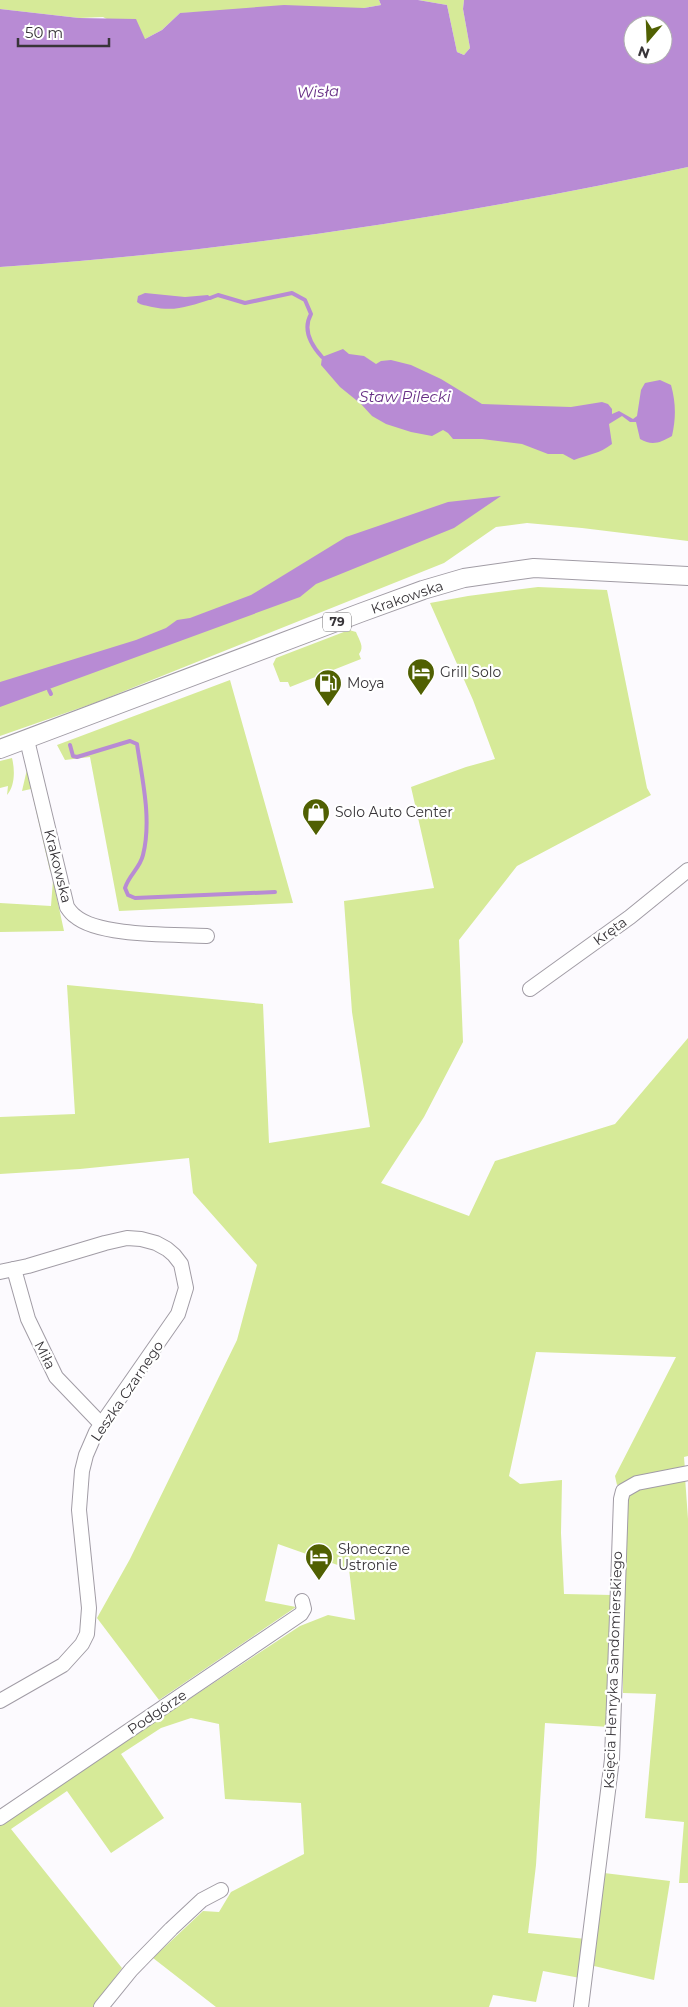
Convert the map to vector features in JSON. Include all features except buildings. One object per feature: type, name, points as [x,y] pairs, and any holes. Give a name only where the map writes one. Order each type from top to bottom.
[{"type":"main road","name":"Krakowska","points":[[0,749],[423,590],[464,578],[534,568],[688,576]]},
{"type":"street","name":"Krakowska","points":[[27,740],[67,907],[75,916],[104,929],[207,936]]},
{"type":"street","name":"Kręta","points":[[530,990],[630,917],[688,870]]},
{"type":"street","name":"Leszka Czarnego","points":[[0,1272],[127,1238],[156,1243],[167,1249],[181,1264],[186,1288],[182,1307],[102,1424],[86,1455],[80,1490],[79,1510],[89,1608],[87,1634],[82,1644],[63,1664],[0,1701]]},
{"type":"street","name":"Miła","points":[[14,1269],[28,1319],[56,1376],[102,1424]]},
{"type":"street","name":"Księcia Henryka Sandomierskiego","points":[[581,2007],[612,1759],[621,1499],[623,1491],[637,1483],[688,1473]]},
{"type":"street","name":"Podgórze","points":[[0,1818],[301,1614],[304,1609],[302,1600]]},
{"type":"street","points":[[101,2007],[131,1970],[171,1929],[202,1900],[221,1890]]},
{"type":"green space","points":[[0,0],[379,0],[381,5],[364,8],[180,13],[162,30],[145,39],[103,17],[79,18],[0,9]]},
{"type":"green space","points":[[418,0],[464,0],[463,9],[470,48],[464,55],[457,52],[447,5]]},
{"type":"green space","points":[[688,167],[688,541],[527,523],[496,527],[444,563],[97,702],[0,736],[0,267],[173,252],[346,230],[517,201]]},
{"type":"green space","points":[[538,587],[607,590],[647,788],[651,795],[517,866],[459,940],[463,1042],[424,1117],[381,1183],[469,1216],[495,1161],[615,1124],[688,1038],[688,1456],[684,1457],[685,1470],[617,1485],[615,1476],[676,1357],[536,1352],[509,1476],[520,1484],[562,1480],[561,1533],[564,1594],[612,1595],[609,1727],[545,1723],[536,1865],[528,1933],[586,1939],[580,1978],[543,1971],[536,2002],[493,1995],[489,2007],[216,2007],[153,1958],[203,1911],[219,1912],[231,1892],[304,1854],[301,1803],[225,1799],[219,1724],[191,1718],[161,1728],[121,1754],[164,1818],[111,1853],[67,1791],[11,1829],[122,1968],[93,2007],[0,2007],[0,1824],[300,1626],[328,1615],[355,1620],[349,1569],[278,1544],[265,1601],[296,1607],[159,1700],[97,1618],[130,1559],[237,1340],[257,1265],[193,1193],[189,1158],[80,1169],[0,1174],[0,1117],[75,1114],[67,985],[263,1004],[269,1143],[370,1127],[352,1012],[344,901],[434,888],[411,787],[466,767],[495,759],[473,700],[430,603]]},
{"type":"green space","points":[[349,630],[356,632],[360,641],[361,651],[359,654],[361,659],[290,687],[288,682],[280,682],[273,664],[276,658]]},
{"type":"green space","points":[[230,680],[293,903],[119,911],[90,757],[65,760],[57,745]]},
{"type":"green space","points":[[12,758],[14,778],[12,787],[7,795],[8,786],[0,788],[0,761]]},
{"type":"green space","points":[[28,765],[52,872],[50,871],[31,789],[22,791]]},
{"type":"green space","points":[[53,880],[64,931],[0,932],[0,903],[51,906]]},
{"type":"green space","points":[[685,1477],[688,1519],[688,1883],[679,1883],[684,1822],[645,1818],[656,1694],[623,1693],[623,1515],[625,1497],[639,1485]]},
{"type":"green space","points":[[604,1873],[670,1881],[654,1980],[594,1966]]},
{"type":"water","name":"Wisła","points":[[379,0],[418,0],[447,5],[457,52],[464,55],[470,48],[463,9],[464,0],[688,0],[688,167],[517,201],[346,230],[173,252],[0,267],[0,9],[79,18],[136,19],[145,39],[162,30],[180,13],[284,5],[364,8],[381,5]]},
{"type":"water","points":[[145,293],[185,297],[208,295],[212,299],[182,308],[168,309],[142,305],[137,302],[138,296]]},
{"type":"water","name":"Staw Pilecki","points":[[343,349],[349,354],[364,356],[376,364],[381,361],[391,360],[411,365],[441,379],[482,404],[571,407],[602,402],[608,404],[612,409],[612,414],[619,411],[633,419],[637,416],[641,390],[645,383],[660,380],[671,385],[673,392],[675,410],[672,436],[656,443],[644,441],[640,439],[636,422],[630,422],[622,416],[609,424],[612,444],[598,452],[574,460],[563,454],[548,454],[522,444],[482,439],[453,439],[443,430],[432,436],[411,432],[386,424],[372,416],[361,404],[340,387],[321,365],[322,357]]},
{"type":"water","points":[[501,496],[454,528],[316,584],[300,597],[0,707],[0,682],[136,640],[166,628],[177,620],[190,618],[251,595],[346,537],[448,502]]},
{"type":"waterway","points":[[210,298],[218,295],[245,303],[292,293],[305,300],[311,314],[307,326],[309,337],[322,357]]},
{"type":"waterway","points":[[49,690],[51,694]]},
{"type":"waterway","points":[[70,745],[73,756],[77,757],[130,741],[137,744],[147,827],[142,860],[125,888],[128,895],[135,898],[275,892]]},
{"type":"place","name":"Grill Solo","points":[[421,696]]},
{"type":"place","name":"Moya","points":[[328,707]]},
{"type":"place","name":"Solo Auto Center","points":[[316,836]]},
{"type":"place","name":"Słoneczne Ustronie","points":[[319,1581]]}]
